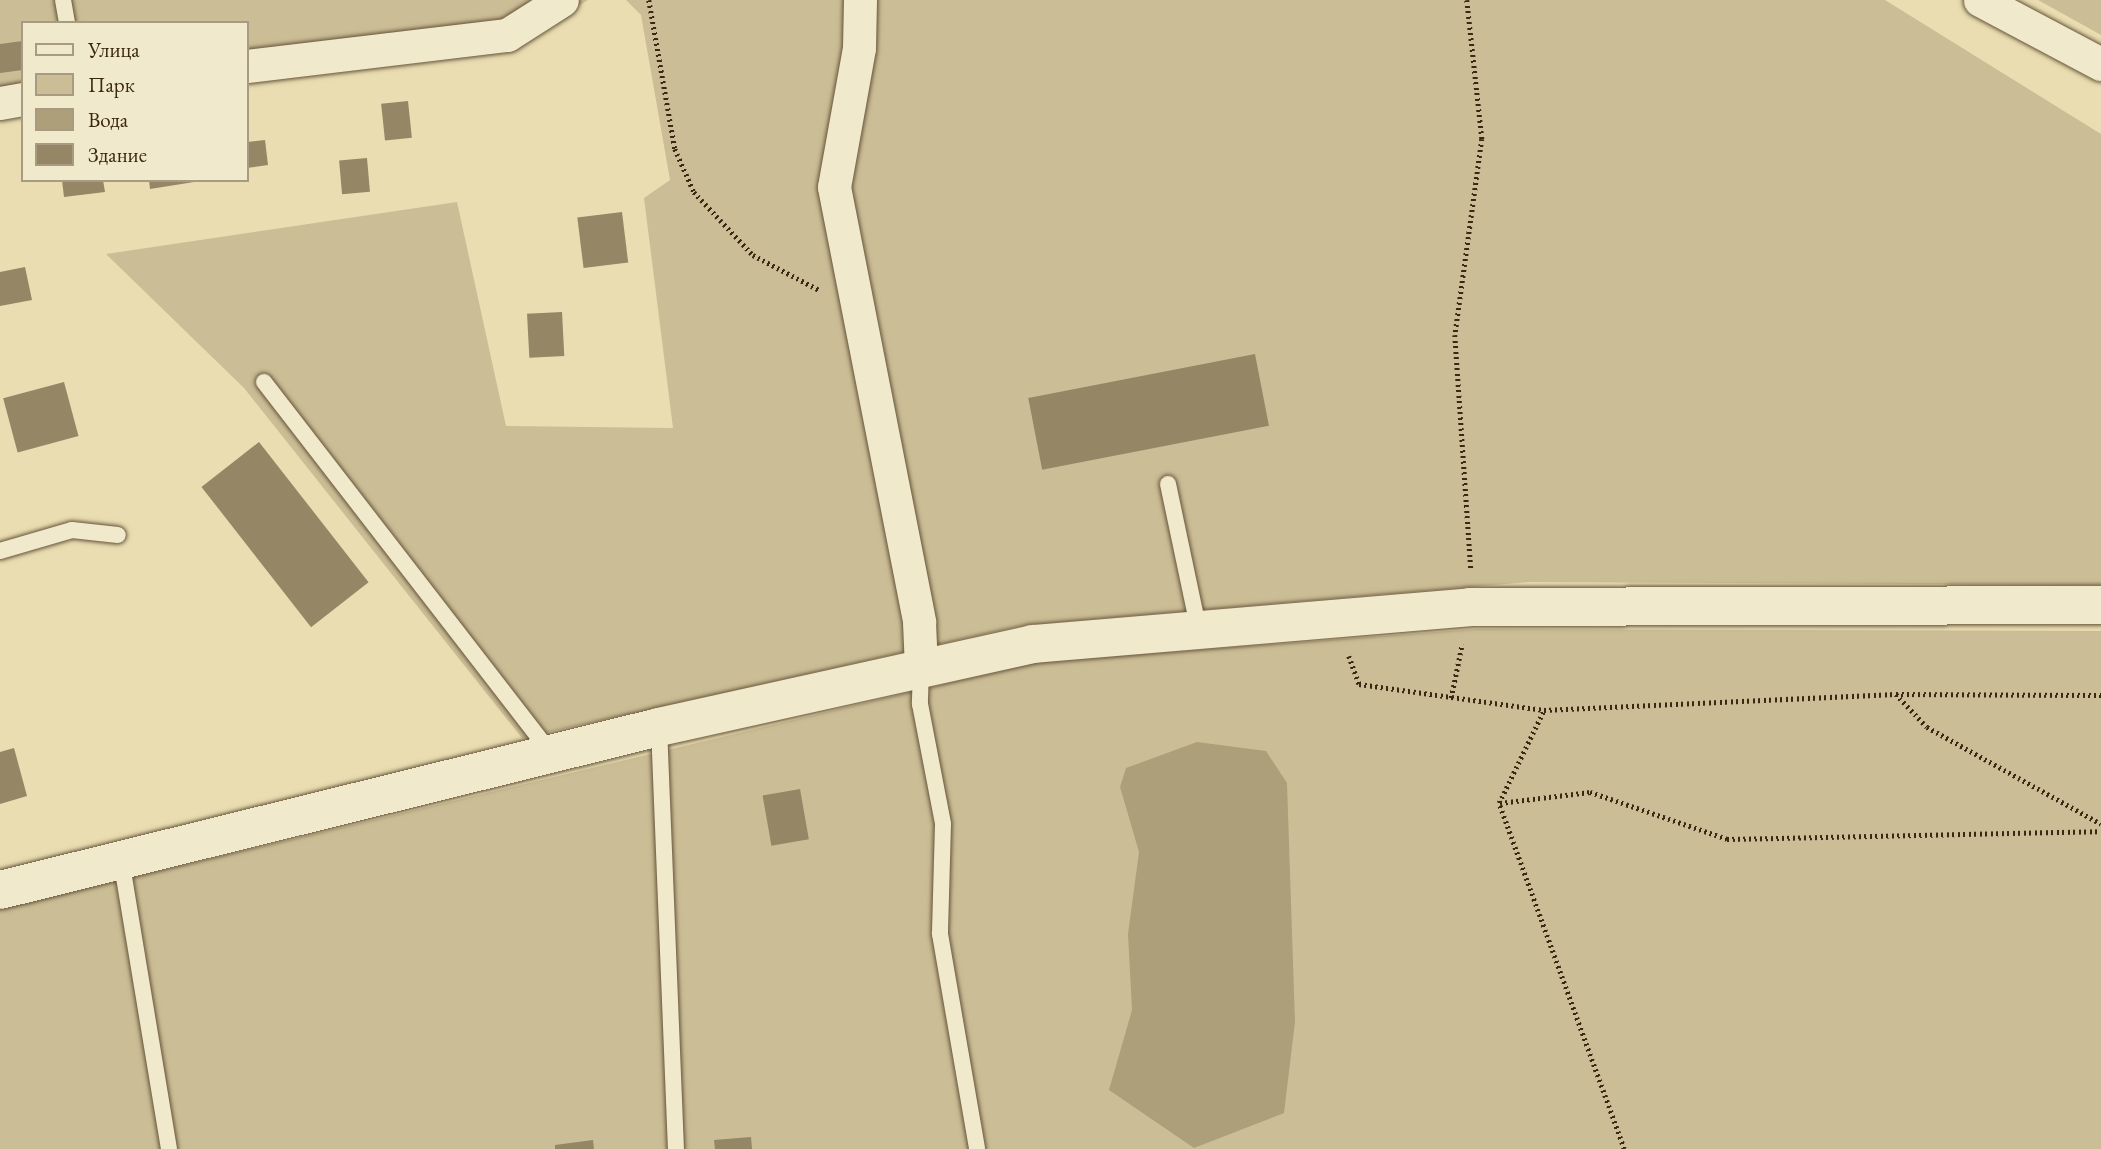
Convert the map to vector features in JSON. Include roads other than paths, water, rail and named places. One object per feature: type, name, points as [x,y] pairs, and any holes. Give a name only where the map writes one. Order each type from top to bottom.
[{"type":"street","points":[[248,66],[507,35],[562,0]]},
{"type":"street","points":[[860,0],[859,48],[834,187],[919,622],[921,667]]},
{"type":"street","points":[[1980,0],[2101,64]]},
{"type":"street","points":[[0,103],[21,99]]},
{"type":"street","points":[[0,890],[659,727],[921,667],[1032,645],[1200,634],[1470,607],[2101,605]]},
{"type":"lane","points":[[63,0],[67,21]]},
{"type":"lane","points":[[264,382],[552,755]]},
{"type":"lane","points":[[1168,484],[1200,634]]},
{"type":"lane","points":[[0,551],[72,530],[118,535]]},
{"type":"lane","points":[[921,667],[920,704],[943,824],[940,934],[977,1149]]},
{"type":"lane","points":[[659,727],[676,1149]]},
{"type":"lane","points":[[121,859],[169,1149]]},
{"type":"water","points":[[1197,742],[1266,751],[1287,783],[1295,1022],[1284,1113],[1194,1148],[1109,1090],[1132,1010],[1128,934],[1139,852],[1120,787],[1126,768]]}]
